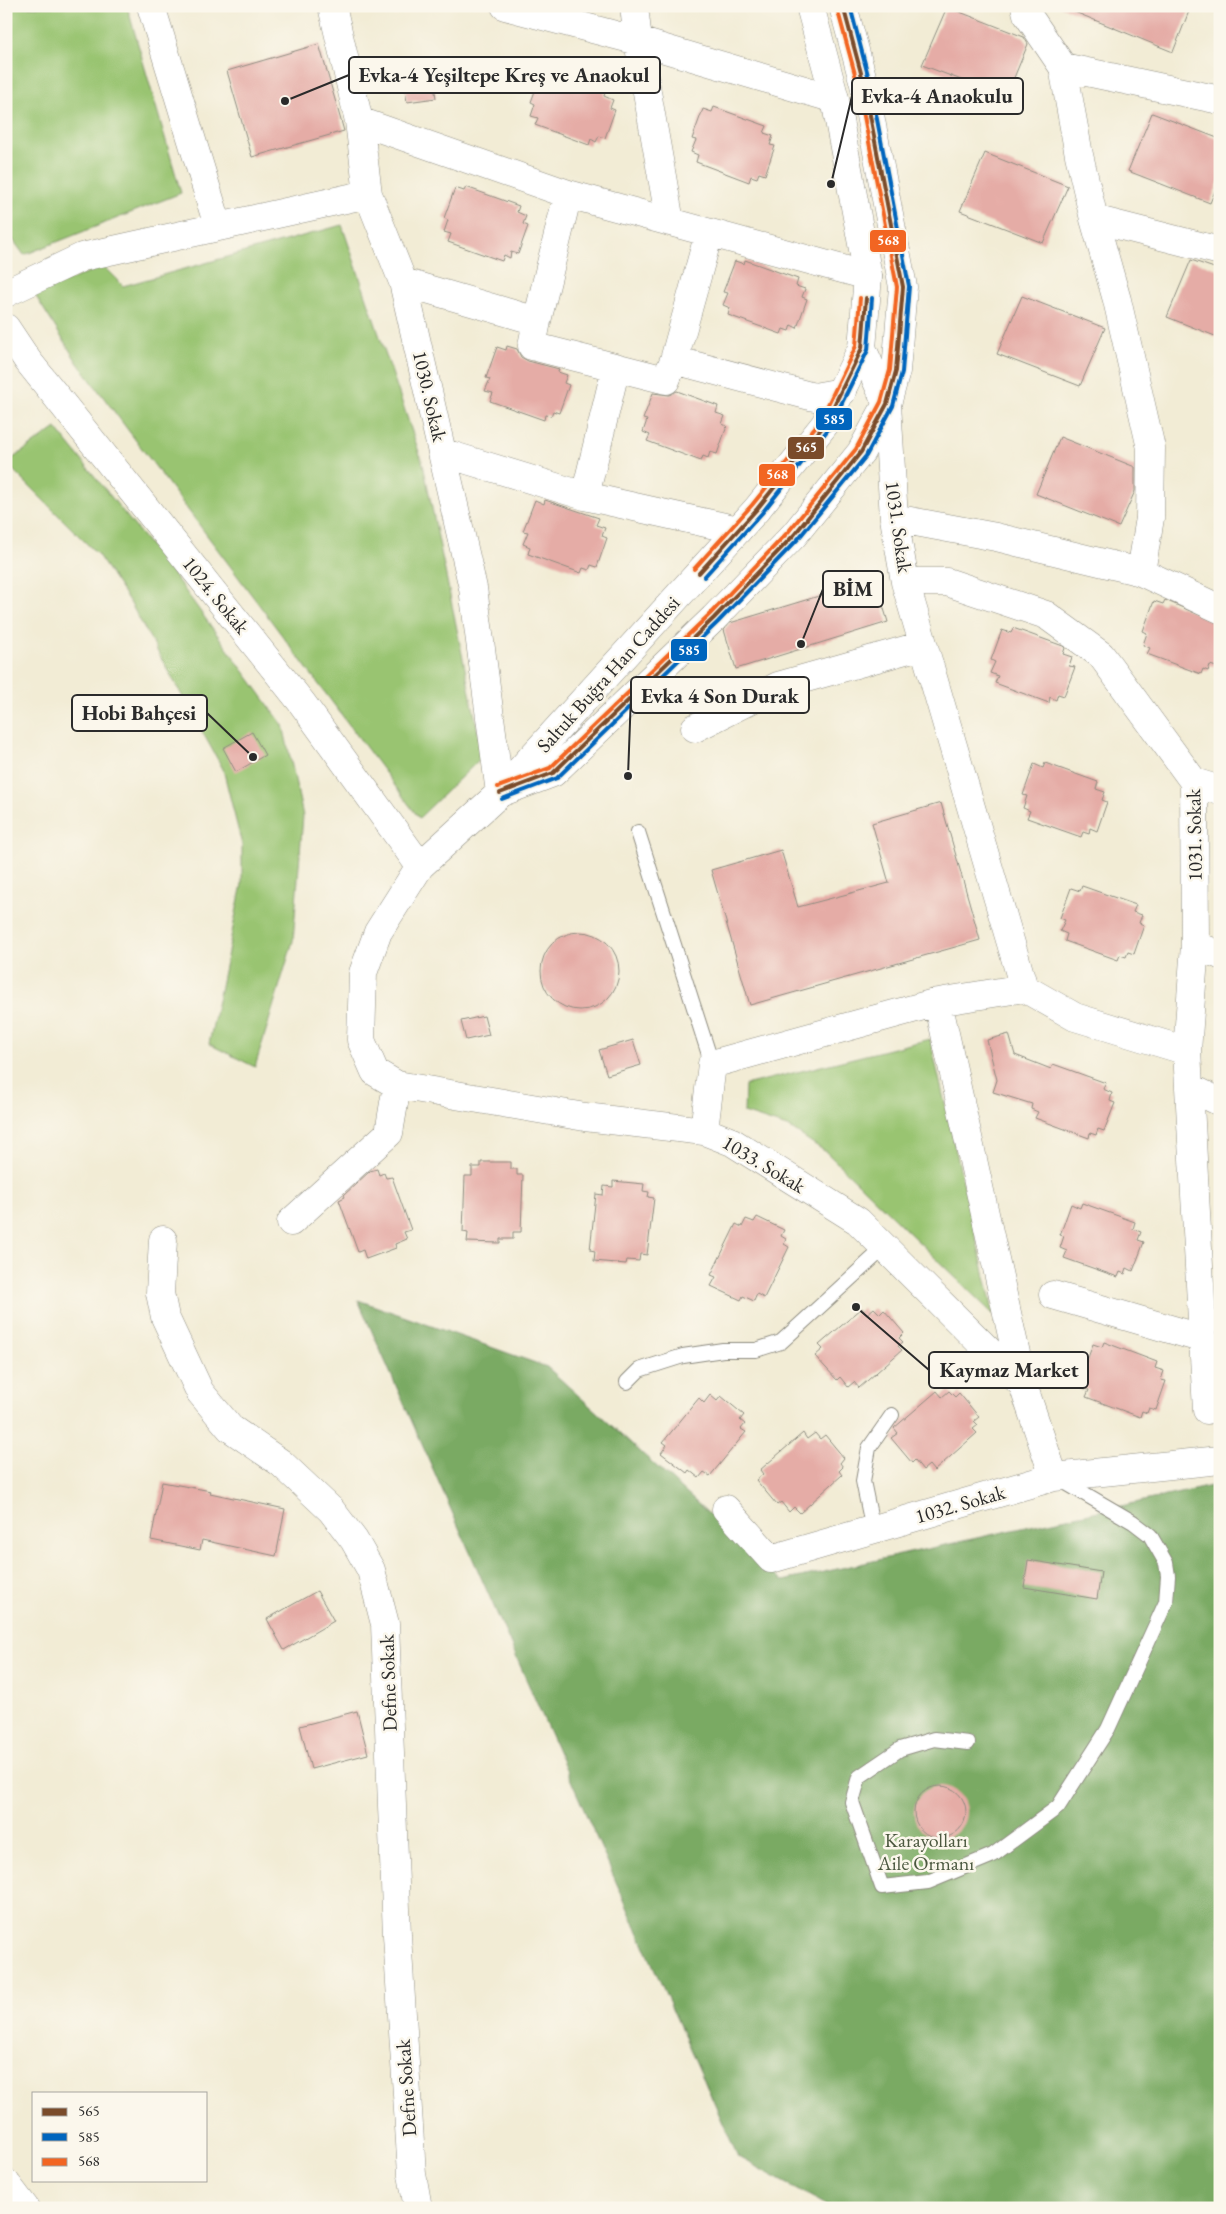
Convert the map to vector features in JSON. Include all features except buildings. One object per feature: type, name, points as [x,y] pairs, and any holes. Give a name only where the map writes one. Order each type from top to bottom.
[{"type":"street","points":[[151,6],[218,226]]},
{"type":"street","name":"1030. Sokak","points":[[332,6],[359,121],[368,194],[403,282],[444,453],[473,588],[500,794]]},
{"type":"street","points":[[505,6],[835,99]]},
{"type":"street","points":[[634,6],[638,42],[670,222]]},
{"type":"street","name":"Saltuk Buğra Han Caddesi","points":[[500,794],[738,530],[825,424],[862,348],[868,276],[835,99],[810,6]]},
{"type":"street","name":"Saltuk Buğra Han Caddesi","points":[[500,794],[554,773],[714,618],[794,535],[855,460],[887,404],[896,371],[903,287],[864,84],[843,6]]},
{"type":"street","points":[[1026,6],[1027,14],[1063,67],[1079,155],[1094,219],[1117,300],[1151,448],[1150,518],[1141,572]]},
{"type":"street","points":[[1063,67],[1220,100]]},
{"type":"street","points":[[359,121],[568,194],[868,276]]},
{"type":"street","points":[[6,293],[82,257],[368,194]]},
{"type":"street","points":[[568,194],[532,346],[666,380],[674,360],[709,233]]},
{"type":"street","points":[[1094,219],[1220,251]]},
{"type":"street","points":[[403,282],[537,321]]},
{"type":"street","name":"1024. Sokak","points":[[6,328],[28,361],[302,703],[420,866]]},
{"type":"street","name":"1031. Sokak","points":[[862,348],[887,404],[894,518],[906,582],[947,582],[1046,615],[1101,655],[1194,782],[1195,945],[1187,1052],[1209,1233],[1204,1339],[1207,1410]]},
{"type":"street","points":[[674,360],[814,397],[842,392]]},
{"type":"street","points":[[585,496],[616,367]]},
{"type":"street","points":[[444,453],[585,496],[738,530]]},
{"type":"street","points":[[894,518],[996,537],[1141,572],[1220,609]]},
{"type":"street","points":[[906,582],[1024,988]]},
{"type":"street","points":[[696,728],[778,686],[923,645]]},
{"type":"street","points":[[1194,782],[1220,790]]},
{"type":"street","points":[[420,866],[500,794]]},
{"type":"street","name":"1033. Sokak","points":[[420,866],[378,932],[363,973],[361,1040],[375,1072],[397,1086],[585,1117],[704,1131],[732,1142],[858,1221],[1023,1385],[1054,1477]]},
{"type":"street","points":[[1195,945],[1220,955]]},
{"type":"street","points":[[704,1131],[712,1064],[938,1002],[1024,988],[1075,1017],[1187,1052]]},
{"type":"street","points":[[938,1002],[1023,1385]]},
{"type":"street","points":[[291,1222],[389,1133],[397,1086]]},
{"type":"street","points":[[1190,1088],[1220,1102]]},
{"type":"street","name":"Defne Sokak","points":[[163,1240],[160,1293],[165,1316],[200,1392],[230,1428],[281,1463],[332,1510],[354,1540],[371,1570],[386,1624],[396,1935],[412,2174],[418,2208]]},
{"type":"street","points":[[1053,1295],[1204,1339]]},
{"type":"street","name":"1032. Sokak","points":[[726,1509],[771,1559],[1054,1477],[1220,1460]]},
{"type":"street","points":[[6,2183],[25,2208]]},
{"type":"lane","points":[[638,832],[712,1064]]},
{"type":"lane","points":[[627,1382],[639,1370],[683,1356],[723,1350],[756,1350],[781,1342],[885,1247]]},
{"type":"lane","points":[[873,1530],[863,1481],[869,1448],[892,1416]]},
{"type":"lane","points":[[968,1743],[934,1739],[900,1748],[859,1777],[852,1802],[882,1887],[928,1882],[993,1855],[1058,1807],[1114,1720],[1166,1602],[1168,1576],[1166,1563],[1150,1535],[1133,1522],[1054,1477]]},
{"type":"green space","points":[[127,6],[181,193],[24,255],[6,230],[6,7]]},
{"type":"green space","points":[[342,225],[423,464],[483,756],[419,818],[77,362],[35,295],[103,266],[123,286]]},
{"type":"green space","points":[[56,428],[173,574],[283,725],[303,816],[293,941],[255,1067],[209,1044],[242,884],[242,845],[223,769],[131,604],[98,555],[6,463]]},
{"type":"green space","points":[[930,1039],[994,1315],[826,1152],[790,1128],[744,1113],[745,1085]]},
{"type":"green space","name":"Karayolları Aile Ormanı","points":[[358,1300],[547,1367],[783,1581],[1220,1484],[1220,2208],[832,2208],[738,2157]]},
{"type":"transit line","name":"565","points":[[500,793],[553,773],[714,618],[794,535],[861,452],[887,404],[896,371],[903,287],[864,84],[843,6]]},
{"type":"transit line","name":"585","points":[[502,799],[557,778],[718,622],[798,539],[866,456],[893,406],[902,372],[909,286],[870,83],[850,6]]},
{"type":"transit line","name":"568","points":[[498,787],[550,768],[710,614],[789,531],[856,449],[881,402],[890,370],[897,287],[858,85],[837,8]]},
{"type":"transit line","name":"568","points":[[694,569],[752,505],[820,421],[856,346],[860,298]]},
{"type":"transit line","name":"565","points":[[699,573],[757,509],[825,424],[862,348],[866,298]]},
{"type":"transit line","name":"585","points":[[704,577],[762,513],[830,427],[868,350],[872,298]]},
{"type":"place","name":"Evka-4 Yeşiltepe Kreş ve Anaokul","points":[[285,101]]},
{"type":"place","name":"Evka-4 Anaokulu","points":[[831,184]]},
{"type":"place","name":"BİM","points":[[801,644]]},
{"type":"place","name":"Hobi Bahçesi","points":[[253,757]]},
{"type":"place","name":"Evka 4 Son Durak","points":[[628,776]]},
{"type":"place","name":"Kaymaz Market","points":[[856,1307]]}]
